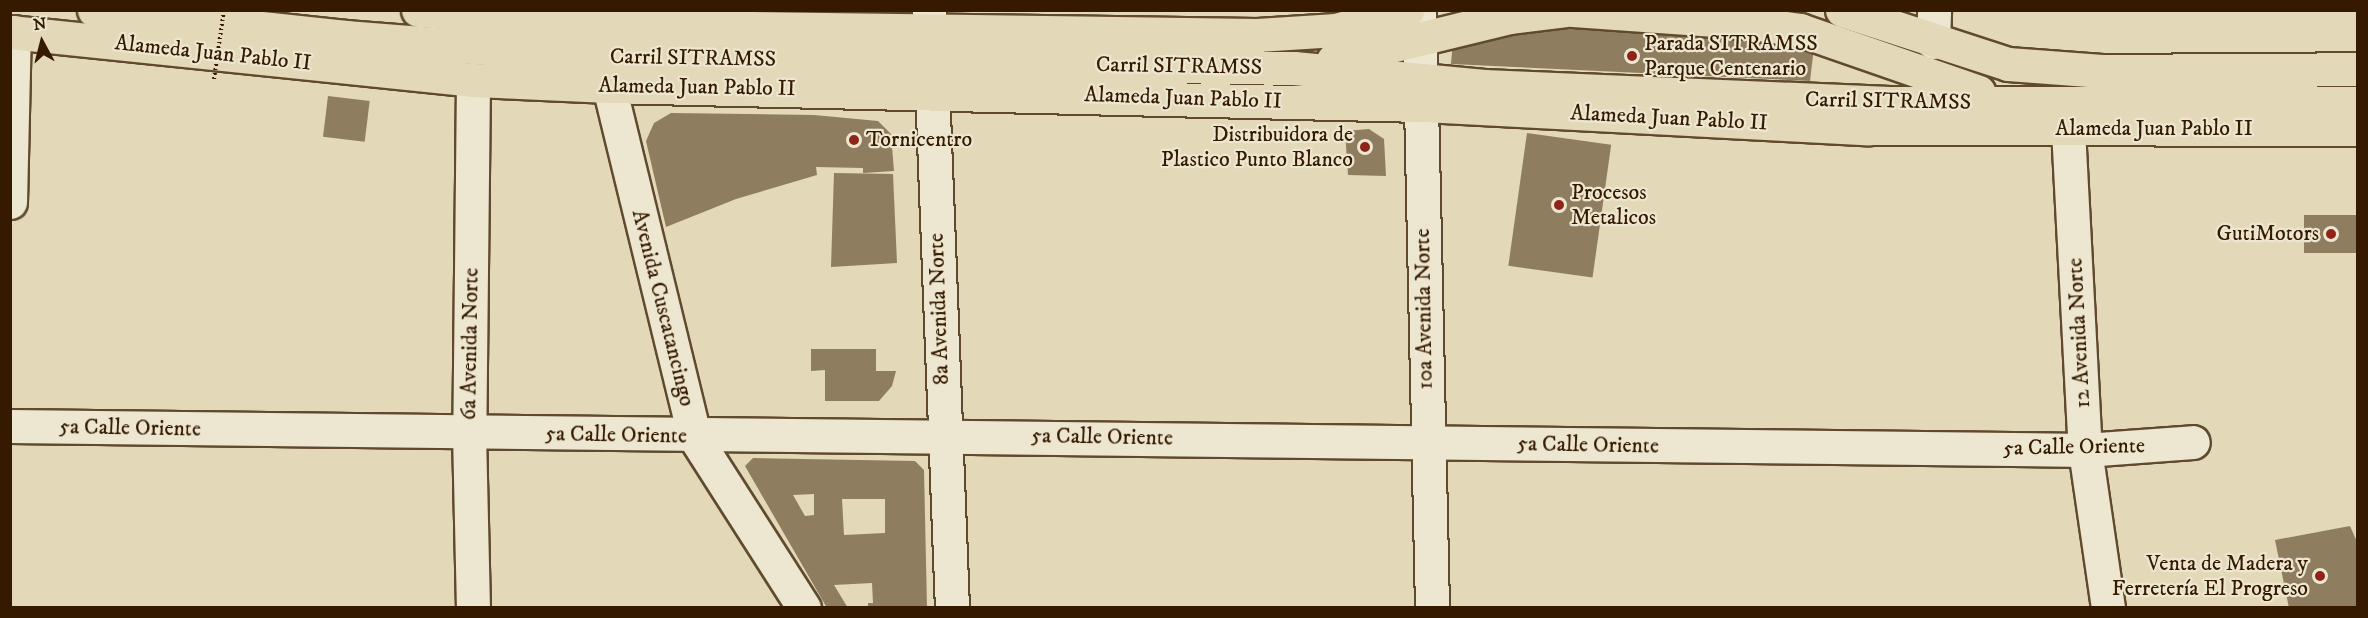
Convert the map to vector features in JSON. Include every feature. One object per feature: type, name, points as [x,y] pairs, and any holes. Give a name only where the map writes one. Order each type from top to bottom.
[{"type":"main road","name":"Carril SITRAMSS","points":[[94,10],[346,37],[602,57],[929,48],[1294,68],[1420,92],[1484,86],[1853,102],[2358,103]]},
{"type":"main road","name":"Alameda Juan Pablo II","points":[[418,10],[606,18],[1420,92],[1867,128],[2358,129]]},
{"type":"main road","name":"Alameda Juan Pablo II","points":[[12,32],[473,80],[609,86],[929,48],[1336,30],[1407,10]]},
{"type":"main road","name":"Carril SITRAMSS","points":[[1294,68],[1419,25],[1566,10]]},
{"type":"main road","name":"Carril SITRAMSS","points":[[1574,10],[1744,22],[1800,30],[1956,86],[2016,102]]},
{"type":"main road","points":[[1842,10],[1933,26],[2008,64],[2054,69],[2358,69]]},
{"type":"street","name":"10a Avenida Norte","points":[[1419,25],[1432,608]]},
{"type":"street","points":[[10,202],[12,32]]},
{"type":"street","name":"8a Avenida Norte","points":[[929,48],[952,608]]},
{"type":"street","name":"6a Avenida Norte","points":[[473,80],[468,433],[473,608]]},
{"type":"street","name":"Avenida Cuscatancingo","points":[[609,86],[694,435],[804,608]]},
{"type":"street","name":"12 Avenida Norte","points":[[2068,129],[2085,450],[2108,608]]},
{"type":"street","name":"5a Calle Oriente","points":[[10,426],[694,435],[945,434],[1427,443],[2085,450],[2193,442]]},
{"type":"path","points":[[214,79],[224,10]]},
{"type":"building","name":"Parada SITRAMSS Parque Centenario","points":[[1574,26],[1687,32],[1814,47],[1810,81],[1451,64],[1453,41]]},
{"type":"building","points":[[328,96],[370,101],[365,142],[323,137]]},
{"type":"building","points":[[671,113],[814,115],[878,121],[891,134],[894,171],[863,173],[863,168],[816,167],[817,175],[736,199],[666,227],[646,141],[654,123]]},
{"type":"building","name":"Distribuidora de Plastico Punto Blanco","points":[[1369,129],[1384,139],[1386,176],[1348,175],[1345,131]]},
{"type":"building","name":"Procesos Metalicos","points":[[1527,133],[1611,145],[1593,278],[1508,266]]},
{"type":"building","points":[[834,173],[893,174],[897,263],[831,267]]},
{"type":"building","name":"GutiMotors","points":[[2304,215],[2358,215],[2358,253],[2304,253]]},
{"type":"building","points":[[811,349],[876,349],[876,371],[896,371],[892,386],[879,401],[825,401],[825,370],[811,371]]},
{"type":"building","points":[[753,458],[915,461],[924,470],[927,608],[868,608],[868,603],[873,603],[872,583],[834,585],[848,608],[827,608],[745,466]],"holes":[[[814,494],[814,515],[805,516],[793,495]],[[842,499],[885,499],[885,533],[844,535]]]},
{"type":"building","name":"Venta de Madera y Ferretería El Progreso","points":[[2350,526],[2358,544],[2358,608],[2289,608],[2275,540]]},
{"type":"place","name":"Parada SITRAMSS Parque Centenario","points":[[1632,56]]},
{"type":"place","name":"Tornicentro","points":[[854,140]]},
{"type":"place","name":"Distribuidora de Plastico Punto Blanco","points":[[1365,147]]},
{"type":"place","name":"Procesos Metalicos","points":[[1559,205]]},
{"type":"place","name":"GutiMotors","points":[[2331,234]]},
{"type":"place","name":"Venta de Madera y Ferretería El Progreso","points":[[2320,576]]}]
